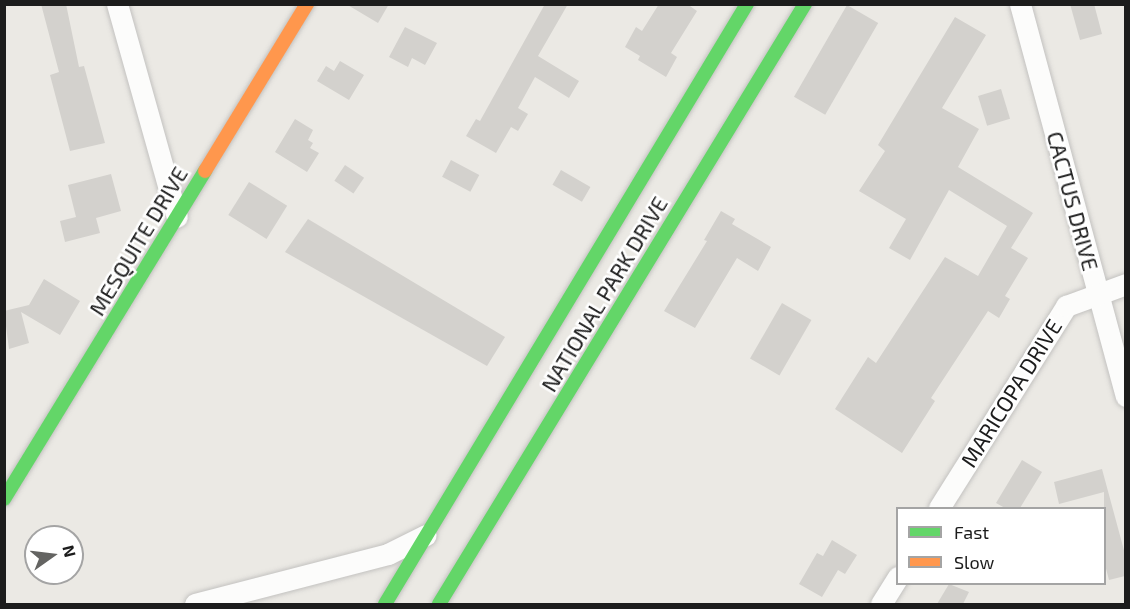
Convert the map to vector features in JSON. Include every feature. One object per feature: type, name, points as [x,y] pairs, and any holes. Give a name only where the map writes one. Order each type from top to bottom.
[{"type":"street","points":[[117,4],[177,217]]},
{"type":"street","name":"MESQUITE DRIVE","points":[[4,499],[307,4]]},
{"type":"street","name":"NATIONAL PARK DRIVE","points":[[385,604],[434,535],[747,4]]},
{"type":"street","name":"NATIONAL PARK DRIVE","points":[[439,604],[465,551],[805,4]]},
{"type":"street","name":"CACTUS DRIVE","points":[[1020,4],[1125,396]]},
{"type":"street","name":"MARICOPA DRIVE","points":[[940,507],[1066,306],[1097,292],[1125,284]]},
{"type":"street","points":[[195,604],[388,554],[434,535]]},
{"type":"street","points":[[881,604],[896,579]]},
{"type":"building","points":[[41,4],[66,4],[79,67],[84,66],[105,143],[70,151],[50,75],[59,72]]},
{"type":"building","points":[[346,4],[389,4],[378,23]]},
{"type":"building","points":[[545,4],[568,4],[538,56],[579,81],[569,98],[535,77],[518,108],[528,114],[518,131],[511,127],[496,153],[466,136],[476,119],[480,121]]},
{"type":"building","points":[[659,4],[687,4],[697,11],[671,53],[677,57],[666,77],[638,60],[640,56],[625,47],[636,27],[642,31]]},
{"type":"building","points":[[1070,4],[1094,4],[1102,34],[1080,40]]},
{"type":"building","points":[[847,5],[878,23],[825,115],[794,97]]},
{"type":"building","points":[[955,17],[986,35],[942,108],[979,129],[958,167],[1033,213],[1011,248],[1028,258],[1005,296],[1010,299],[999,318],[988,311],[931,398],[935,401],[902,453],[835,409],[868,357],[876,363],[945,257],[978,276],[1007,226],[949,190],[910,260],[889,248],[906,219],[859,191],[885,151],[878,145]]},
{"type":"building","points":[[405,27],[437,43],[425,65],[412,58],[408,67],[389,57]]},
{"type":"building","points":[[340,61],[364,75],[349,100],[317,81],[326,66],[334,71]]},
{"type":"building","points":[[1001,89],[1010,119],[987,126],[978,96]]},
{"type":"building","points":[[295,119],[313,130],[308,140],[313,143],[310,148],[319,153],[307,172],[275,152]]},
{"type":"building","points":[[451,160],[479,175],[470,192],[442,177]]},
{"type":"building","points":[[345,165],[364,178],[353,194],[334,181]]},
{"type":"building","points":[[561,170],[590,187],[582,202],[552,185]]},
{"type":"building","points":[[111,174],[121,211],[96,218],[100,233],[65,242],[60,221],[76,217],[68,185]]},
{"type":"building","points":[[249,182],[287,206],[266,239],[228,215]]},
{"type":"building","points":[[721,211],[735,219],[732,224],[771,247],[758,271],[737,258],[695,328],[664,311],[707,241],[704,240]]},
{"type":"building","points":[[308,219],[505,337],[487,366],[285,252]]},
{"type":"building","points":[[44,279],[80,301],[60,335],[21,312],[29,343],[9,349],[4,311],[29,305]]},
{"type":"building","points":[[782,303],[811,320],[779,375],[750,358]]},
{"type":"building","points":[[1022,460],[1042,472],[1021,507],[1003,507],[996,503]]},
{"type":"building","points":[[1102,469],[1125,554],[1125,576],[1109,580],[1106,569],[1104,492],[1059,504],[1054,482]]},
{"type":"building","points":[[832,540],[857,555],[845,574],[838,570],[822,597],[799,584],[817,553],[823,556]]},
{"type":"building","points":[[948,585],[969,592],[963,604],[937,604]]},
{"type":"traffic: fast","points":[[385,604],[747,4]]},
{"type":"traffic: fast","points":[[439,604],[805,4]]},
{"type":"traffic: fast","points":[[4,499],[205,171]]},
{"type":"traffic: slow","points":[[205,171],[307,4]]}]
